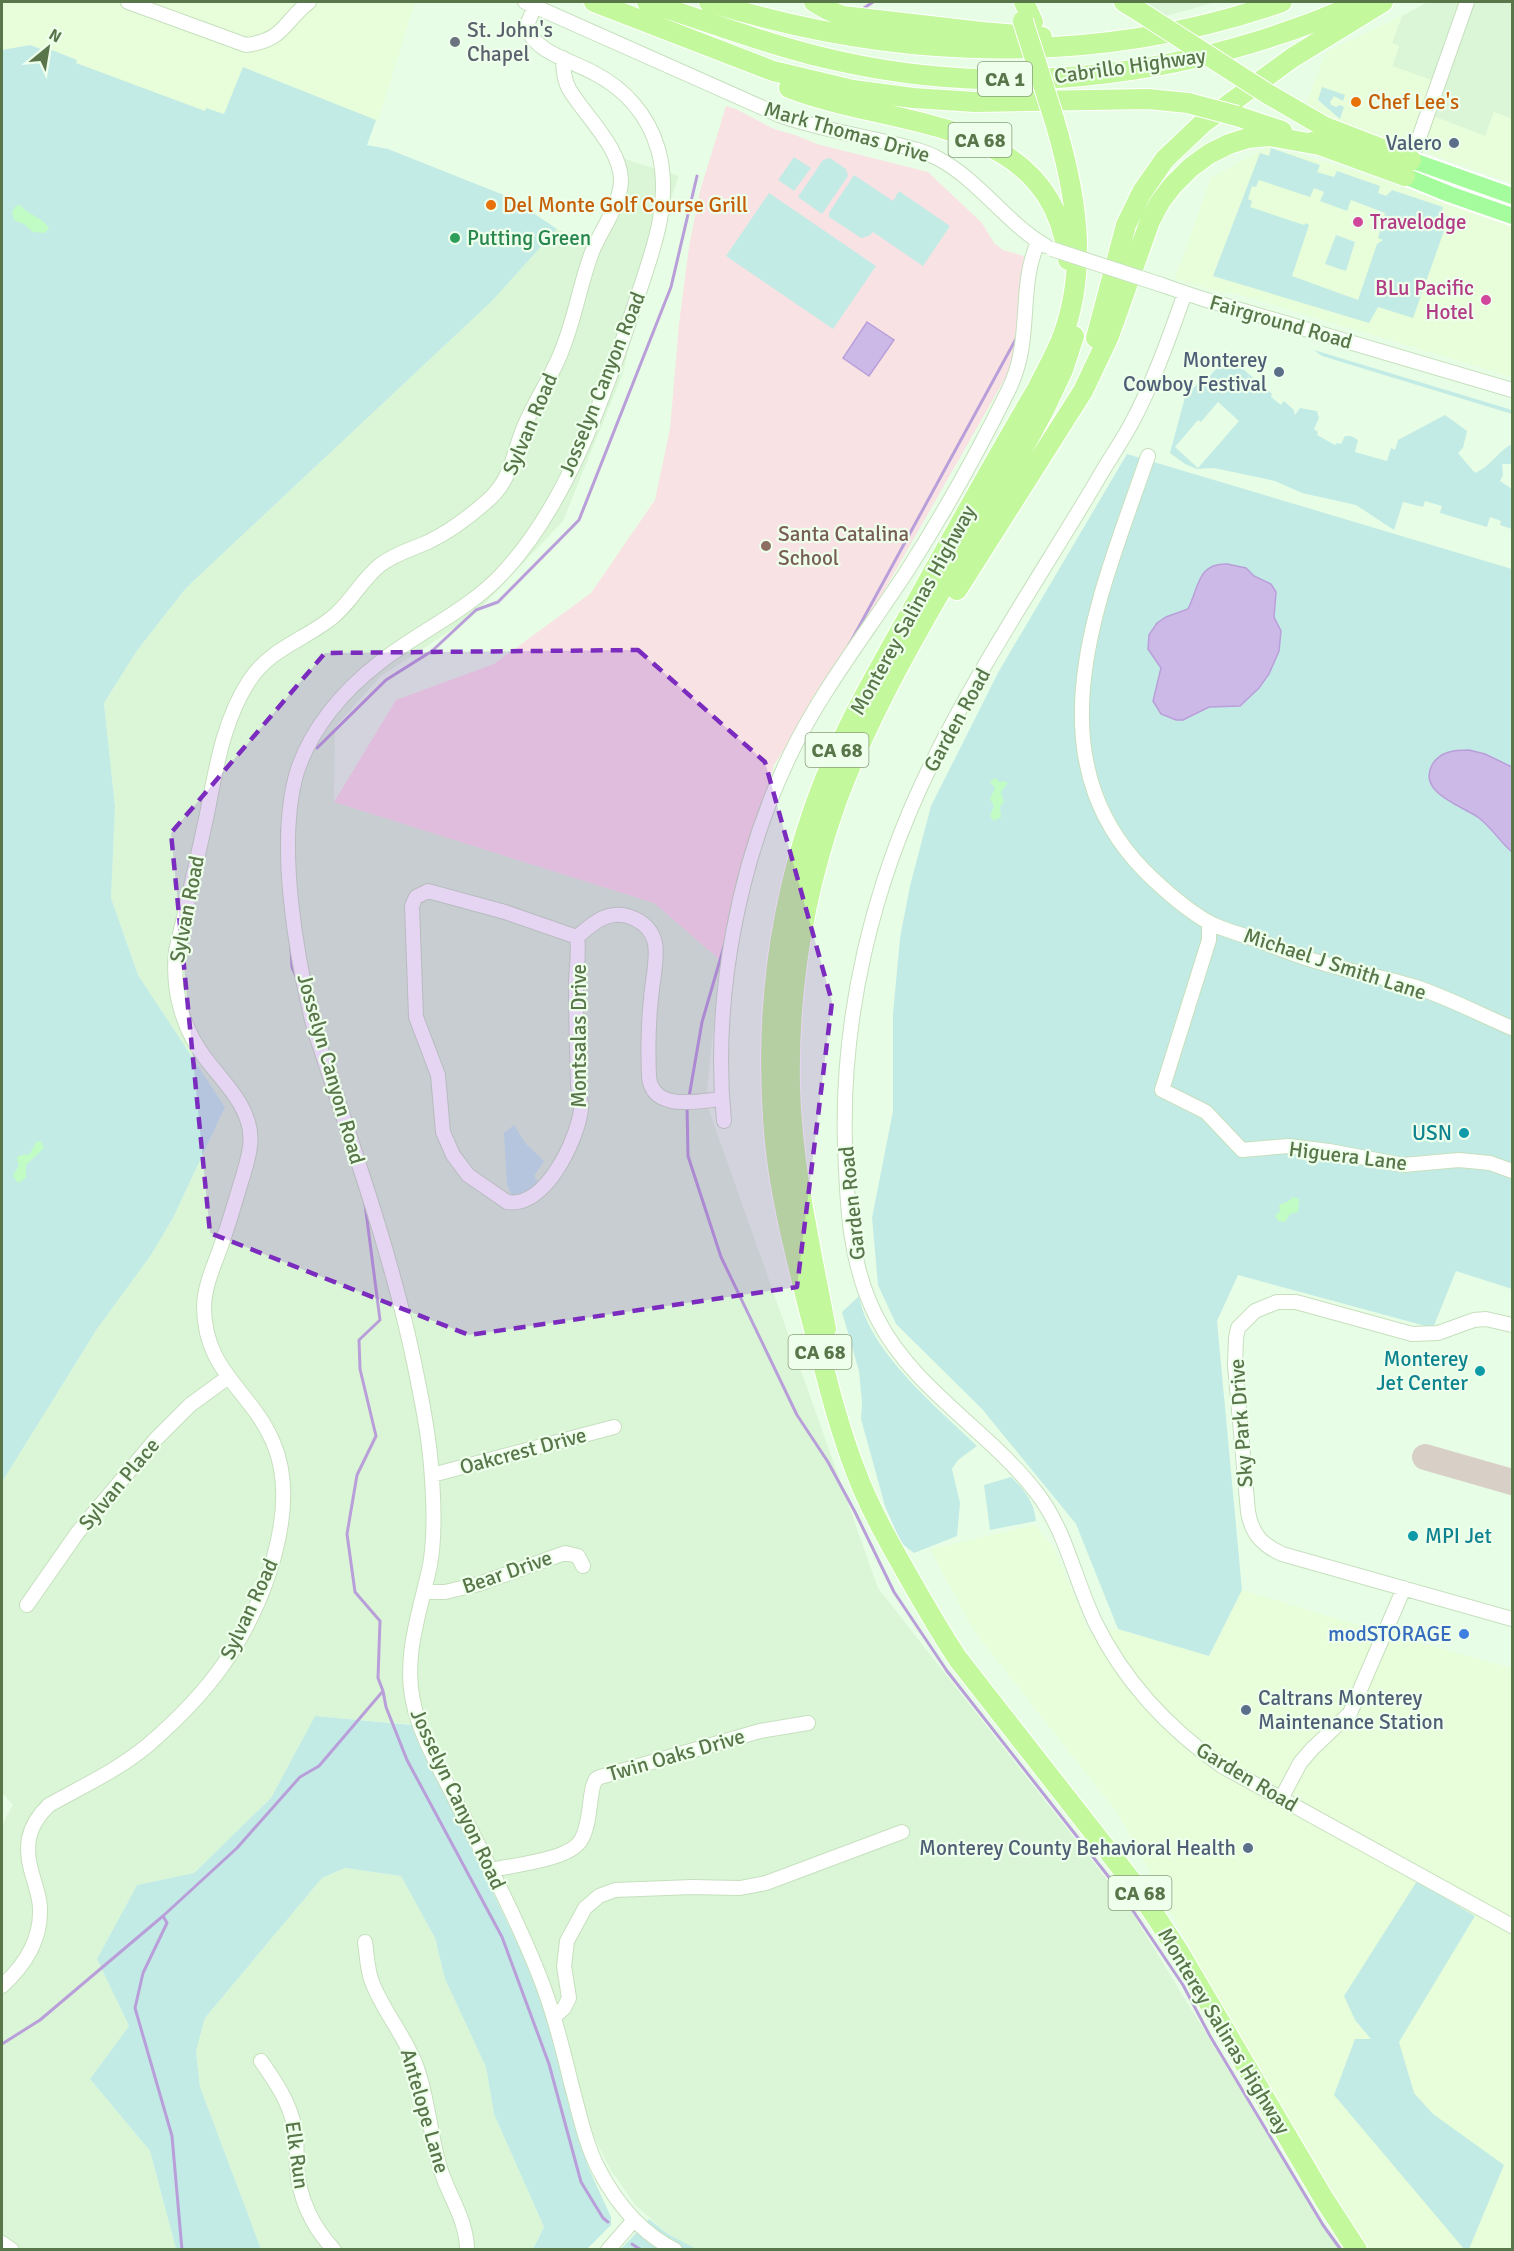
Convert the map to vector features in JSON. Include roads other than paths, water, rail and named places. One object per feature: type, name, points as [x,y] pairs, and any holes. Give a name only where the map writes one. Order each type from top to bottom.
[{"type":"highway","name":"CA 68","points":[[594,2],[726,54],[766,79],[803,93],[970,136],[997,148],[1021,166],[1052,206],[1062,231],[1068,258],[1068,287],[1063,316],[1046,371]]},
{"type":"highway","name":"Cabrillo Highway","points":[[647,2],[784,47],[842,62],[923,75],[994,79],[1087,75],[1186,60],[1284,33],[1362,2]]},
{"type":"highway","name":"Cabrillo Highway","points":[[709,2],[806,28],[866,39],[927,46],[987,49],[1086,46],[1146,37],[1216,22],[1282,2]]},
{"type":"highway","points":[[814,2],[843,15],[982,32],[1051,37],[1146,37]]},
{"type":"highway","points":[[1013,2],[1027,15]]},
{"type":"highway","points":[[1124,2],[1268,94],[1323,126],[1408,168]]},
{"type":"highway","points":[[1034,468],[1081,379],[1098,331],[1126,225],[1138,200],[1159,167],[1187,136],[1265,78],[1311,45],[1383,2]]},
{"type":"highway","name":"CA 68","points":[[871,723],[888,686],[1059,380],[1070,350],[1084,289],[1086,237],[1081,186],[1027,15]]},
{"type":"highway","points":[[726,54],[813,82],[914,99],[995,103],[1148,99],[1188,103],[1237,116],[1325,146],[1408,168]]},
{"type":"highway","points":[[1046,371],[1068,317],[1075,278],[1077,248],[1072,187],[1059,119]]},
{"type":"highway","points":[[871,723],[1073,408],[1097,364],[1150,221],[1160,202],[1178,179],[1209,154],[1248,138],[1269,136],[1325,146]]},
{"type":"highway","name":"Monterey Salinas Highway","points":[[1046,371],[872,682],[840,745],[820,792],[801,850],[788,899],[772,1010],[771,1081],[775,1142],[782,1191],[806,1300],[846,1445],[876,1518],[896,1555],[958,1659],[1137,1887],[1174,1943],[1324,2199],[1357,2250]]},
{"type":"highway","name":"Monterey Salinas Highway","points":[[871,723],[835,808],[809,893],[801,931],[794,989],[790,1086],[799,1180],[834,1369],[866,1480],[896,1555]]},
{"type":"main road","points":[[1408,168],[1512,196]]},
{"type":"main road","points":[[1408,168],[1449,194],[1512,216]]},
{"type":"street","points":[[128,2],[246,45],[261,43],[274,37],[309,2]]},
{"type":"street","name":"Josselyn Canyon Road","points":[[530,4],[526,27],[538,45],[607,80],[633,102],[648,125],[659,152],[664,206],[650,258],[620,345],[575,458],[544,517],[523,549],[501,575],[477,597],[378,663],[341,699],[320,725],[306,750],[295,783],[291,811],[291,906],[304,988],[314,1028],[396,1285],[421,1394],[432,1475],[434,1520],[432,1550],[409,1669],[412,1701],[427,1741],[491,1870],[538,1973],[555,2016],[583,2131],[593,2157],[615,2195],[634,2220],[652,2236],[675,2250]]},
{"type":"street","name":"Mark Thomas Drive","points":[[530,4],[784,117],[912,148],[930,155],[956,170],[1018,227],[1052,249]]},
{"type":"street","points":[[1408,168],[1465,6]]},
{"type":"street","name":"Sylvan Road","points":[[2,1986],[23,1964],[37,1935],[40,1909],[27,1852],[30,1835],[39,1815],[49,1805],[127,1761],[146,1747],[186,1709],[224,1664],[237,1643],[273,1564],[282,1522],[283,1504],[279,1463],[274,1443],[263,1423],[219,1365],[206,1323],[205,1293],[250,1151],[248,1124],[243,1109],[204,1057],[185,1022],[179,1004],[174,968],[176,951],[221,747],[240,696],[263,663],[279,649],[319,627],[339,612],[380,564],[442,534],[495,495],[507,477],[529,415],[562,351],[584,276],[597,240],[615,204],[621,183],[613,154],[598,128],[569,88],[564,76],[563,58]]},
{"type":"street","points":[[724,1121],[721,1042],[727,972],[745,885],[767,809],[810,718],[917,555],[1009,389],[1023,345],[1029,267],[1038,242]]},
{"type":"street","name":"Fairground Road","points":[[1052,249],[1185,293],[1512,390]]},
{"type":"street","name":"Garden Road","points":[[1185,293],[1130,426],[962,706],[930,767],[902,831],[878,899],[869,933],[851,1030],[846,1077],[844,1128],[847,1202],[852,1245],[868,1299],[886,1334],[917,1375],[1001,1452],[1040,1497],[1060,1529],[1095,1622],[1115,1657],[1152,1706],[1180,1735],[1222,1766],[1512,1926]]},
{"type":"street","name":"Michael J Smith Lane","points":[[1148,456],[1109,569],[1091,635],[1082,694],[1081,725],[1085,753],[1100,805],[1111,828],[1128,852],[1165,890],[1209,922],[1318,962],[1417,988],[1512,1028]]},
{"type":"street","name":"Montsalas Drive","points":[[428,891],[505,912],[577,937],[575,988],[578,1091],[581,1102],[576,1132],[562,1160],[540,1192],[527,1200],[507,1202],[468,1175],[453,1155],[443,1132],[438,1074],[416,1017],[412,906],[416,897],[428,891]]},
{"type":"street","name":"Montsalas Drive","points":[[577,937],[594,923],[608,916],[631,917],[645,926],[652,936],[655,948],[649,1031],[651,1086],[660,1097],[673,1102],[722,1099]]},
{"type":"street","name":"Higuera Lane","points":[[1209,922],[1209,940],[1162,1090],[1206,1112],[1242,1150],[1288,1146],[1329,1150],[1403,1166],[1459,1160],[1490,1163],[1512,1172]]},
{"type":"street","name":"Sky Park Drive","points":[[1512,1324],[1486,1319],[1474,1320],[1438,1333],[1412,1334],[1286,1301],[1265,1305],[1254,1311],[1238,1328],[1234,1365],[1245,1493],[1253,1532],[1263,1544],[1282,1554],[1512,1619]]},
{"type":"street","name":"Sylvan Place","points":[[27,1605],[78,1532],[156,1439],[190,1404],[227,1378]]},
{"type":"street","name":"Oakcrest Drive","points":[[432,1475],[614,1427]]},
{"type":"street","name":"Bear Drive","points":[[424,1592],[446,1592],[488,1581],[565,1552],[578,1556],[583,1566]]},
{"type":"street","points":[[1281,1799],[1300,1763],[1350,1713],[1404,1588]]},
{"type":"street","name":"Twin Oaks Drive","points":[[491,1870],[560,1855],[573,1849],[582,1839],[593,1786],[596,1779],[600,1777],[760,1731],[808,1723]]},
{"type":"street","points":[[555,2016],[564,2008],[569,1998],[564,1966],[567,1941],[585,1908],[599,1896],[615,1890],[740,1888],[766,1883],[902,1832]]},
{"type":"street","name":"Antelope Lane","points":[[365,1942],[372,1982],[404,2038],[418,2071],[426,2098],[437,2158],[446,2185],[464,2223],[467,2250]]},
{"type":"street","name":"Elk Run","points":[[261,2061],[285,2096],[294,2123],[298,2178],[306,2207],[315,2226],[334,2250]]},
{"type":"street","points":[[608,2250],[634,2220]]},
{"type":"street","points":[[2,2243],[12,2250]]},
{"type":"waterway","points":[[861,10],[873,2]]},
{"type":"waterway","points":[[317,748],[386,680],[432,651],[476,610],[498,602],[579,520],[671,287],[697,176]]},
{"type":"waterway","points":[[849,645],[1017,337]]},
{"type":"waterway","points":[[282,828],[282,845]]},
{"type":"waterway","points":[[689,1097],[702,1022],[725,943]]},
{"type":"waterway","points":[[291,948],[292,967],[297,979]]},
{"type":"waterway","points":[[687,1106],[688,1156],[721,1257],[797,1415],[828,1462],[894,1592],[947,1671],[1119,1890],[1183,1985],[1210,2036],[1323,2225],[1341,2250]]},
{"type":"waterway","points":[[365,1204],[380,1320],[359,1340],[360,1369],[376,1436],[357,1475],[347,1534],[355,1592],[380,1621],[378,1678],[386,1707],[407,1760],[502,1937],[549,2064],[581,2182],[603,2218],[608,2222]]},
{"type":"waterway","points":[[2,2044],[40,2020],[163,1916],[237,1848],[300,1777],[319,1766],[383,1691]]},
{"type":"waterway","points":[[163,1916],[167,1923],[143,1973],[135,2008],[172,2136],[182,2250]]},
{"type":"waterway","points":[[632,2244],[641,2250]]},
{"type":"place","name":"St. John's Chapel","points":[[455,42]]},
{"type":"place","name":"Chef Lee's","points":[[1356,102]]},
{"type":"place","name":"Valero","points":[[1454,143]]},
{"type":"place","name":"Del Monte Golf Course Grill","points":[[491,205]]},
{"type":"place","name":"Travelodge","points":[[1358,222]]},
{"type":"place","name":"Putting Green","points":[[455,238]]},
{"type":"place","name":"BLu Pacific Hotel","points":[[1486,300]]},
{"type":"place","name":"Monterey Cowboy Festival","points":[[1279,372]]},
{"type":"place","name":"Santa Catalina School","points":[[766,546]]},
{"type":"place","name":"USN","points":[[1464,1133]]},
{"type":"place","name":"Monterey Jet Center","points":[[1480,1371]]},
{"type":"place","name":"MPI Jet","points":[[1413,1536]]},
{"type":"place","name":"modSTORAGE","points":[[1464,1634]]},
{"type":"place","name":"Caltrans Monterey Maintenance Station","points":[[1246,1710]]},
{"type":"place","name":"Monterey County Behavioral Health","points":[[1248,1848]]}]
